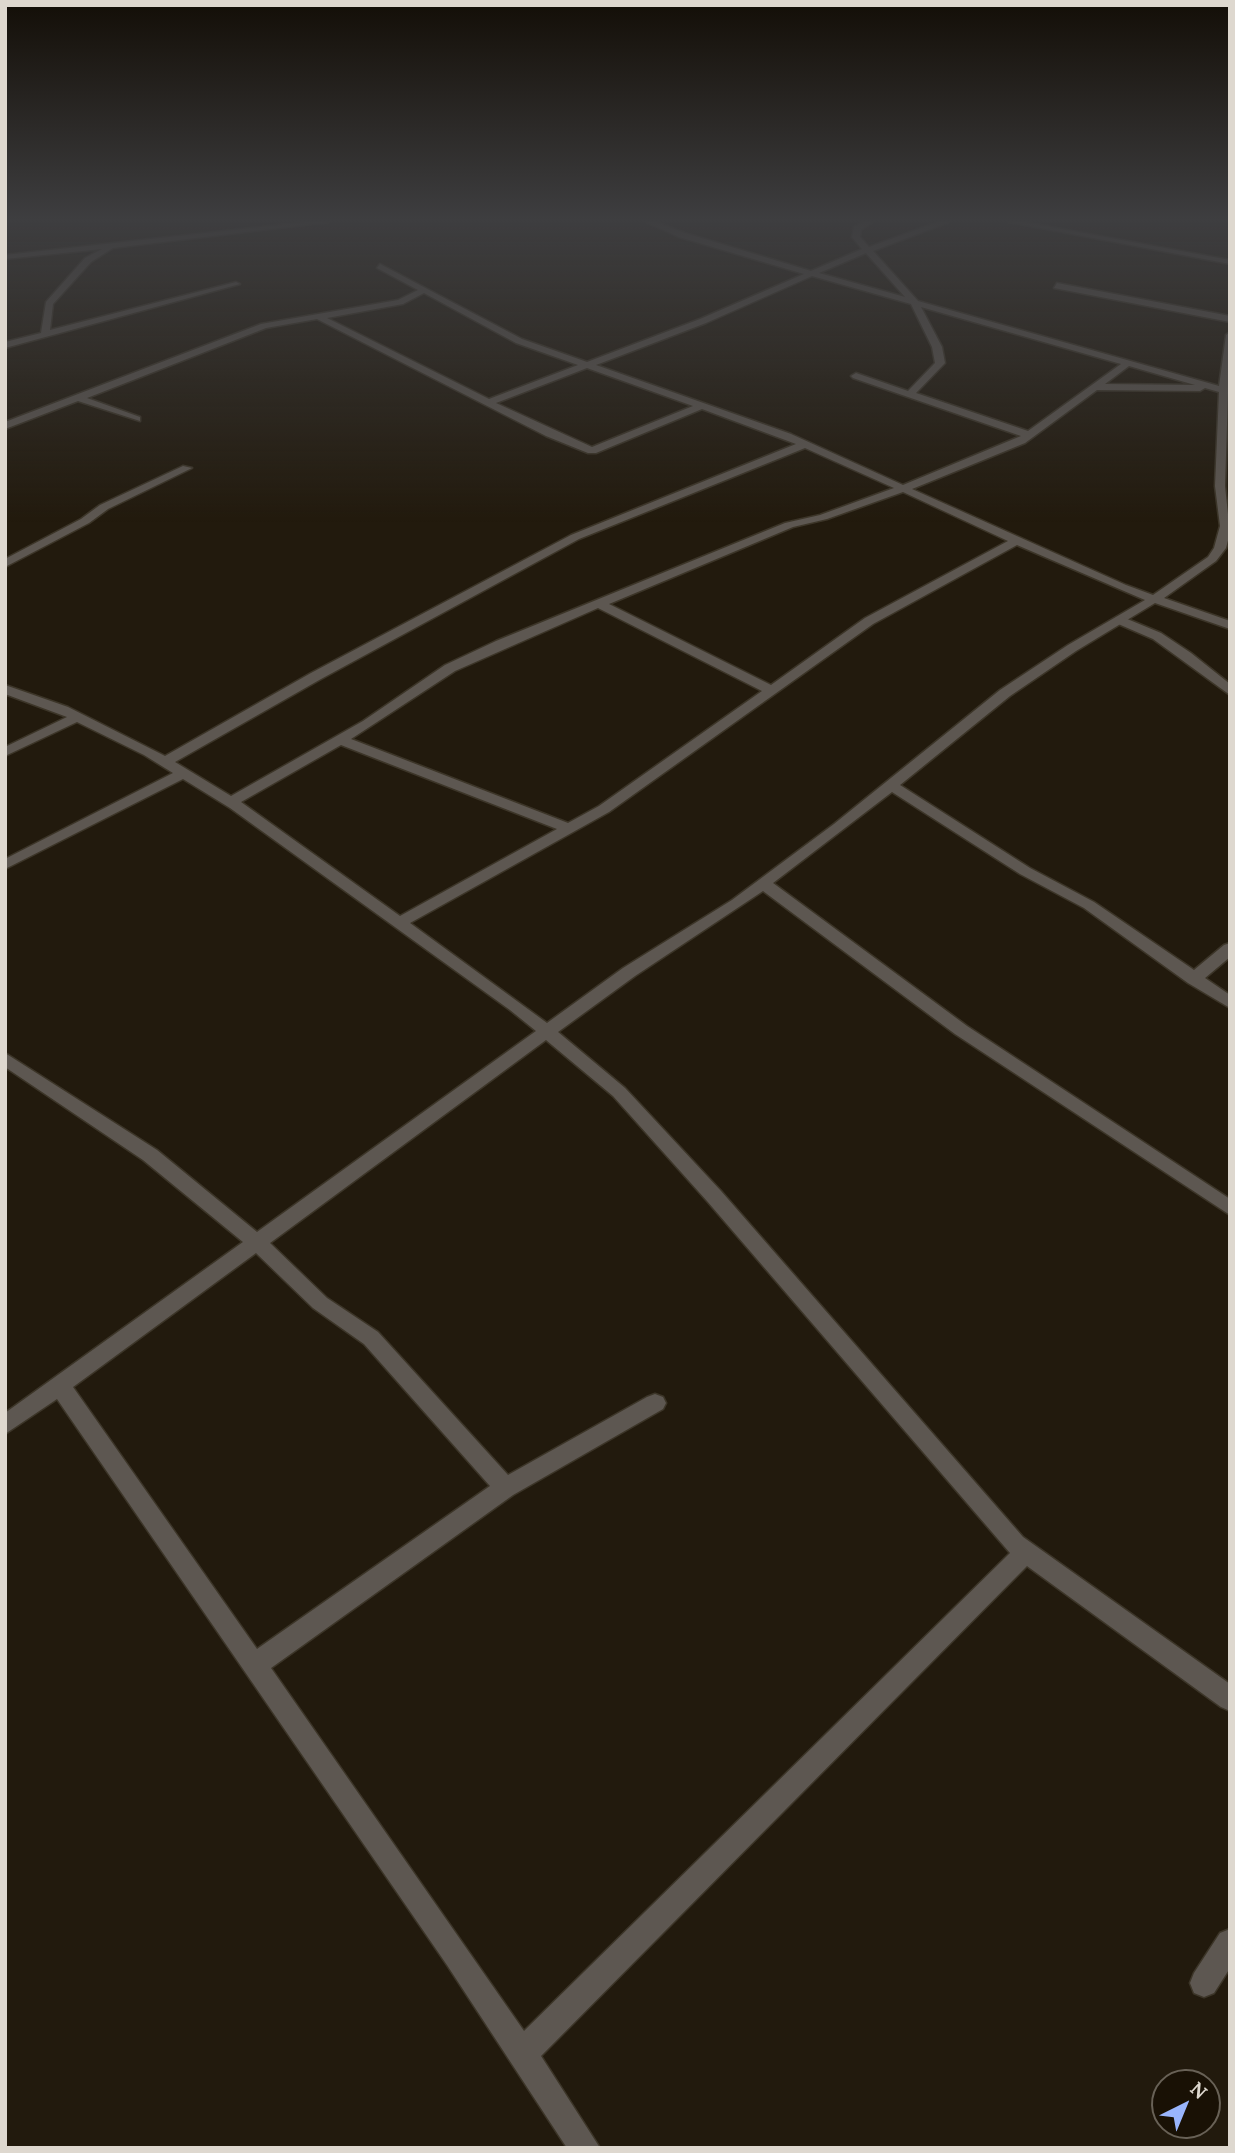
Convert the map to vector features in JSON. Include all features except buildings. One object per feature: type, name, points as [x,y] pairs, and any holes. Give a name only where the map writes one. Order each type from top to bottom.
[{"type":"street","points":[[45,333],[46,322]]},
{"type":"street","points":[[5,345],[86,322]]},
{"type":"street","points":[[5,426],[236,336],[291,322]]},
{"type":"street","points":[[330,322],[550,434],[592,451],[704,405]]},
{"type":"street","points":[[484,322],[519,341],[704,405],[805,444],[1016,541],[1154,600],[1230,625]]},
{"type":"street","points":[[490,402],[699,322]]},
{"type":"street","points":[[910,394],[940,363],[937,346],[925,322]]},
{"type":"street","points":[[984,322],[1222,389]]},
{"type":"street","points":[[5,1425],[629,972],[763,883],[1005,693],[1072,648],[1154,600],[1212,559],[1220,548],[1226,526],[1222,389],[1229,344]]},
{"type":"street","points":[[231,802],[341,740],[450,668],[500,644],[789,525],[823,517],[905,488],[1028,435],[1128,363]]},
{"type":"street","points":[[856,376],[1028,435]]},
{"type":"street","points":[[1098,387],[1222,389]]},
{"type":"street","points":[[78,398],[137,419]]},
{"type":"street","points":[[165,762],[316,676],[575,537],[805,444]]},
{"type":"street","points":[[5,564],[85,521],[104,506],[187,468]]},
{"type":"street","points":[[399,923],[569,829],[657,773],[869,621],[1016,541]]},
{"type":"street","points":[[598,603],[771,690]]},
{"type":"street","points":[[1120,620],[1157,636],[1230,691]]},
{"type":"street","points":[[5,689],[77,717],[165,762],[231,802],[516,1006],[618,1092],[706,1186],[1006,1534],[1026,1552],[1230,1699]]},
{"type":"street","points":[[5,752],[77,717]]},
{"type":"street","points":[[341,740],[569,829]]},
{"type":"street","points":[[5,865],[183,773]]},
{"type":"street","points":[[891,785],[1025,871],[1089,905],[1230,1003]]},
{"type":"street","points":[[763,883],[961,1030],[1230,1208]]},
{"type":"street","points":[[1194,979],[1230,948]]},
{"type":"street","points":[[5,1059],[150,1155],[257,1242],[320,1303],[371,1338],[505,1488]]},
{"type":"street","points":[[60,1386],[256,1664],[585,2148]]},
{"type":"street","points":[[256,1664],[505,1488],[655,1403]]},
{"type":"street","points":[[522,2054],[1026,1552]]},
{"type":"street","points":[[1204,1983],[1230,1943]]}]
